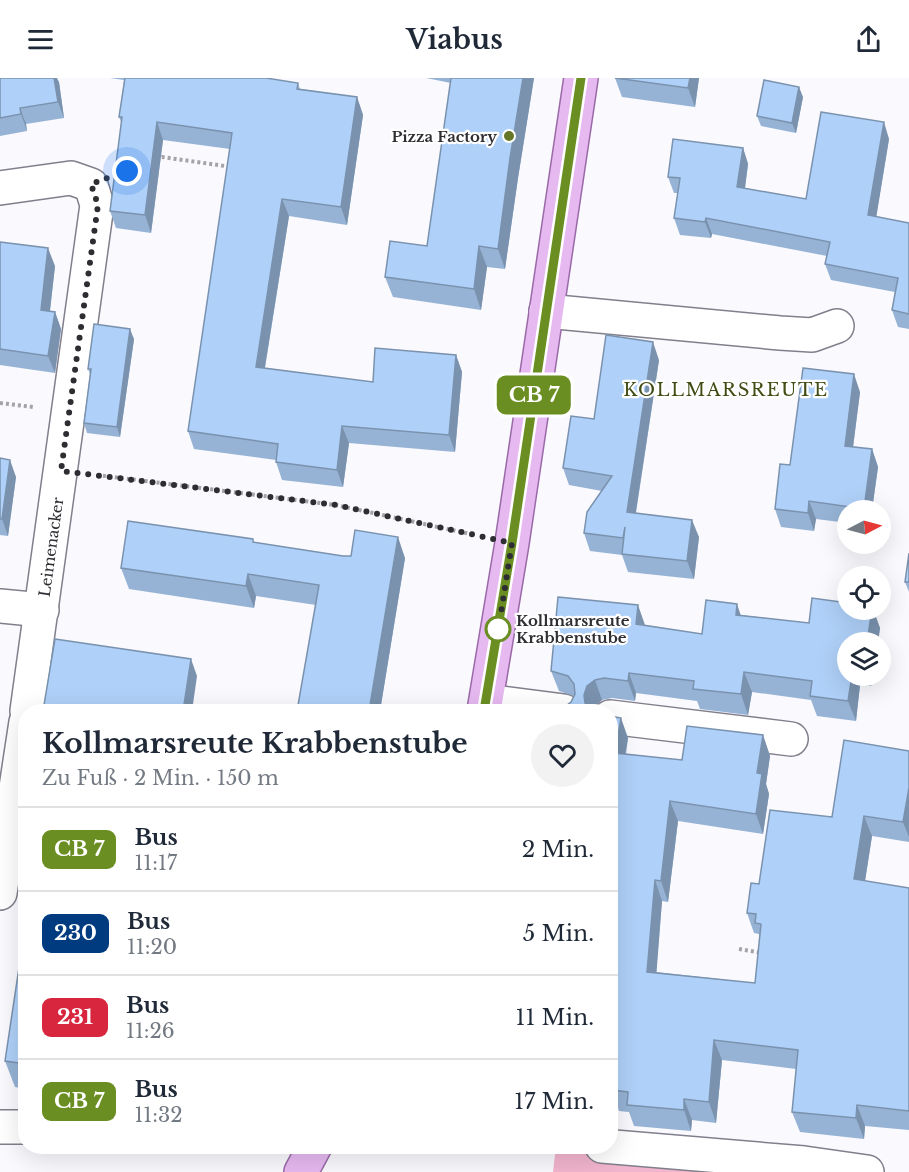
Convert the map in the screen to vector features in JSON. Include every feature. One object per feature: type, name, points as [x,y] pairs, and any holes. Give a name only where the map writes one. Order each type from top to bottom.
[{"type":"main road","points":[[485,704],[512,543],[581,78]]},
{"type":"main road","points":[[301,1172],[311,1154]]},
{"type":"street","name":"Leimenacker","points":[[0,188],[71,178],[91,184],[98,205],[28,704]]},
{"type":"street","points":[[546,310],[812,335],[837,326]]},
{"type":"street","name":"Leimenacker","points":[[0,606],[42,610]]},
{"type":"street","points":[[618,718],[791,739]]},
{"type":"street","points":[[0,893],[18,775]]},
{"type":"street","points":[[0,1127],[18,1127]]},
{"type":"street","points":[[618,1147],[804,1163],[867,1172]]},
{"type":"path","points":[[152,161],[162,157],[241,168]]},
{"type":"path","points":[[61,471],[336,505],[512,543]]},
{"type":"path","points":[[739,949],[773,954]]},
{"type":"shaded area","points":[[618,1147],[706,1154],[704,1172],[553,1172],[555,1154],[618,1154]]},
{"type":"building","points":[[0,78],[54,78],[58,102],[20,108],[21,114],[0,118]]},
{"type":"building","points":[[125,78],[266,78],[298,83],[297,89],[357,97],[341,207],[282,199],[256,367],[373,382],[375,348],[456,355],[449,435],[342,426],[337,470],[276,462],[278,444],[188,431],[232,133],[157,122],[145,215],[110,211]]},
{"type":"building","points":[[451,78],[523,78],[498,249],[479,246],[474,289],[385,277],[390,241],[427,246]]},
{"type":"building","points":[[615,78],[690,78],[688,88]]},
{"type":"building","points":[[764,80],[799,87],[792,123],[757,116]]},
{"type":"building","points":[[821,112],[884,122],[868,215],[909,223],[909,314],[892,310],[898,278],[825,264],[830,242],[706,218],[705,222],[674,218],[680,178],[668,177],[673,139],[743,148],[737,187],[806,199]]},
{"type":"building","points":[[0,242],[48,248],[41,310],[55,312],[48,356],[0,349]]},
{"type":"building","points":[[94,324],[130,329],[117,427],[84,423]]},
{"type":"building","points":[[606,335],[653,342],[627,512],[692,520],[687,561],[622,554],[625,527],[623,538],[584,533],[587,512],[612,476],[563,468],[571,416],[594,419]]},
{"type":"building","points":[[803,368],[854,374],[845,446],[872,449],[865,500],[837,500],[837,505],[809,501],[808,513],[775,509],[780,464],[790,465]]},
{"type":"building","points":[[0,458],[10,460],[2,519],[0,519]]},
{"type":"building","points":[[128,521],[253,539],[253,542],[343,556],[351,556],[355,530],[398,537],[370,704],[298,704],[319,585],[248,574],[246,586],[121,568]]},
{"type":"building","points":[[909,553],[909,582],[905,582]]},
{"type":"building","points":[[558,597],[638,605],[636,624],[702,634],[706,600],[737,604],[736,615],[809,623],[812,598],[837,601],[837,620],[870,620],[869,632],[837,632],[837,686],[850,686],[848,701],[810,696],[812,681],[744,672],[741,694],[693,689],[694,681],[629,673],[628,681],[604,678],[595,680],[587,686],[584,695],[586,704],[568,704],[575,694],[574,684],[568,676],[551,671]]},
{"type":"building","points":[[55,639],[191,659],[184,704],[44,704]]},
{"type":"building","points":[[618,717],[621,718],[618,736]]},
{"type":"building","points":[[687,726],[763,735],[757,773],[762,774],[756,814],[670,801],[661,881],[655,880],[647,972],[755,983],[761,924],[755,923],[756,914],[747,913],[751,883],[759,884],[770,810],[832,817],[844,740],[909,751],[909,788],[903,822],[864,816],[854,879],[909,888],[909,1111],[857,1105],[856,1118],[792,1112],[798,1050],[714,1040],[709,1102],[684,1099],[684,1110],[627,1105],[628,1092],[618,1091],[618,753],[682,760]]},
{"type":"building","points":[[18,974],[18,1063],[5,1061]]},
{"type":"bus line","points":[[485,704],[512,543],[581,78]]},
{"type":"place","name":"Pizza Factory","points":[[509,136]]},
{"type":"place","name":"Kollmarsreute Krabbenstube","points":[[498,629]]},
{"type":"district","name":"KOLLMARSREUTE","points":[[726,390]]},
{"type":"route","points":[[127,171],[91,184],[98,205],[61,471],[336,505],[512,543],[498,632],[498,629]]}]
